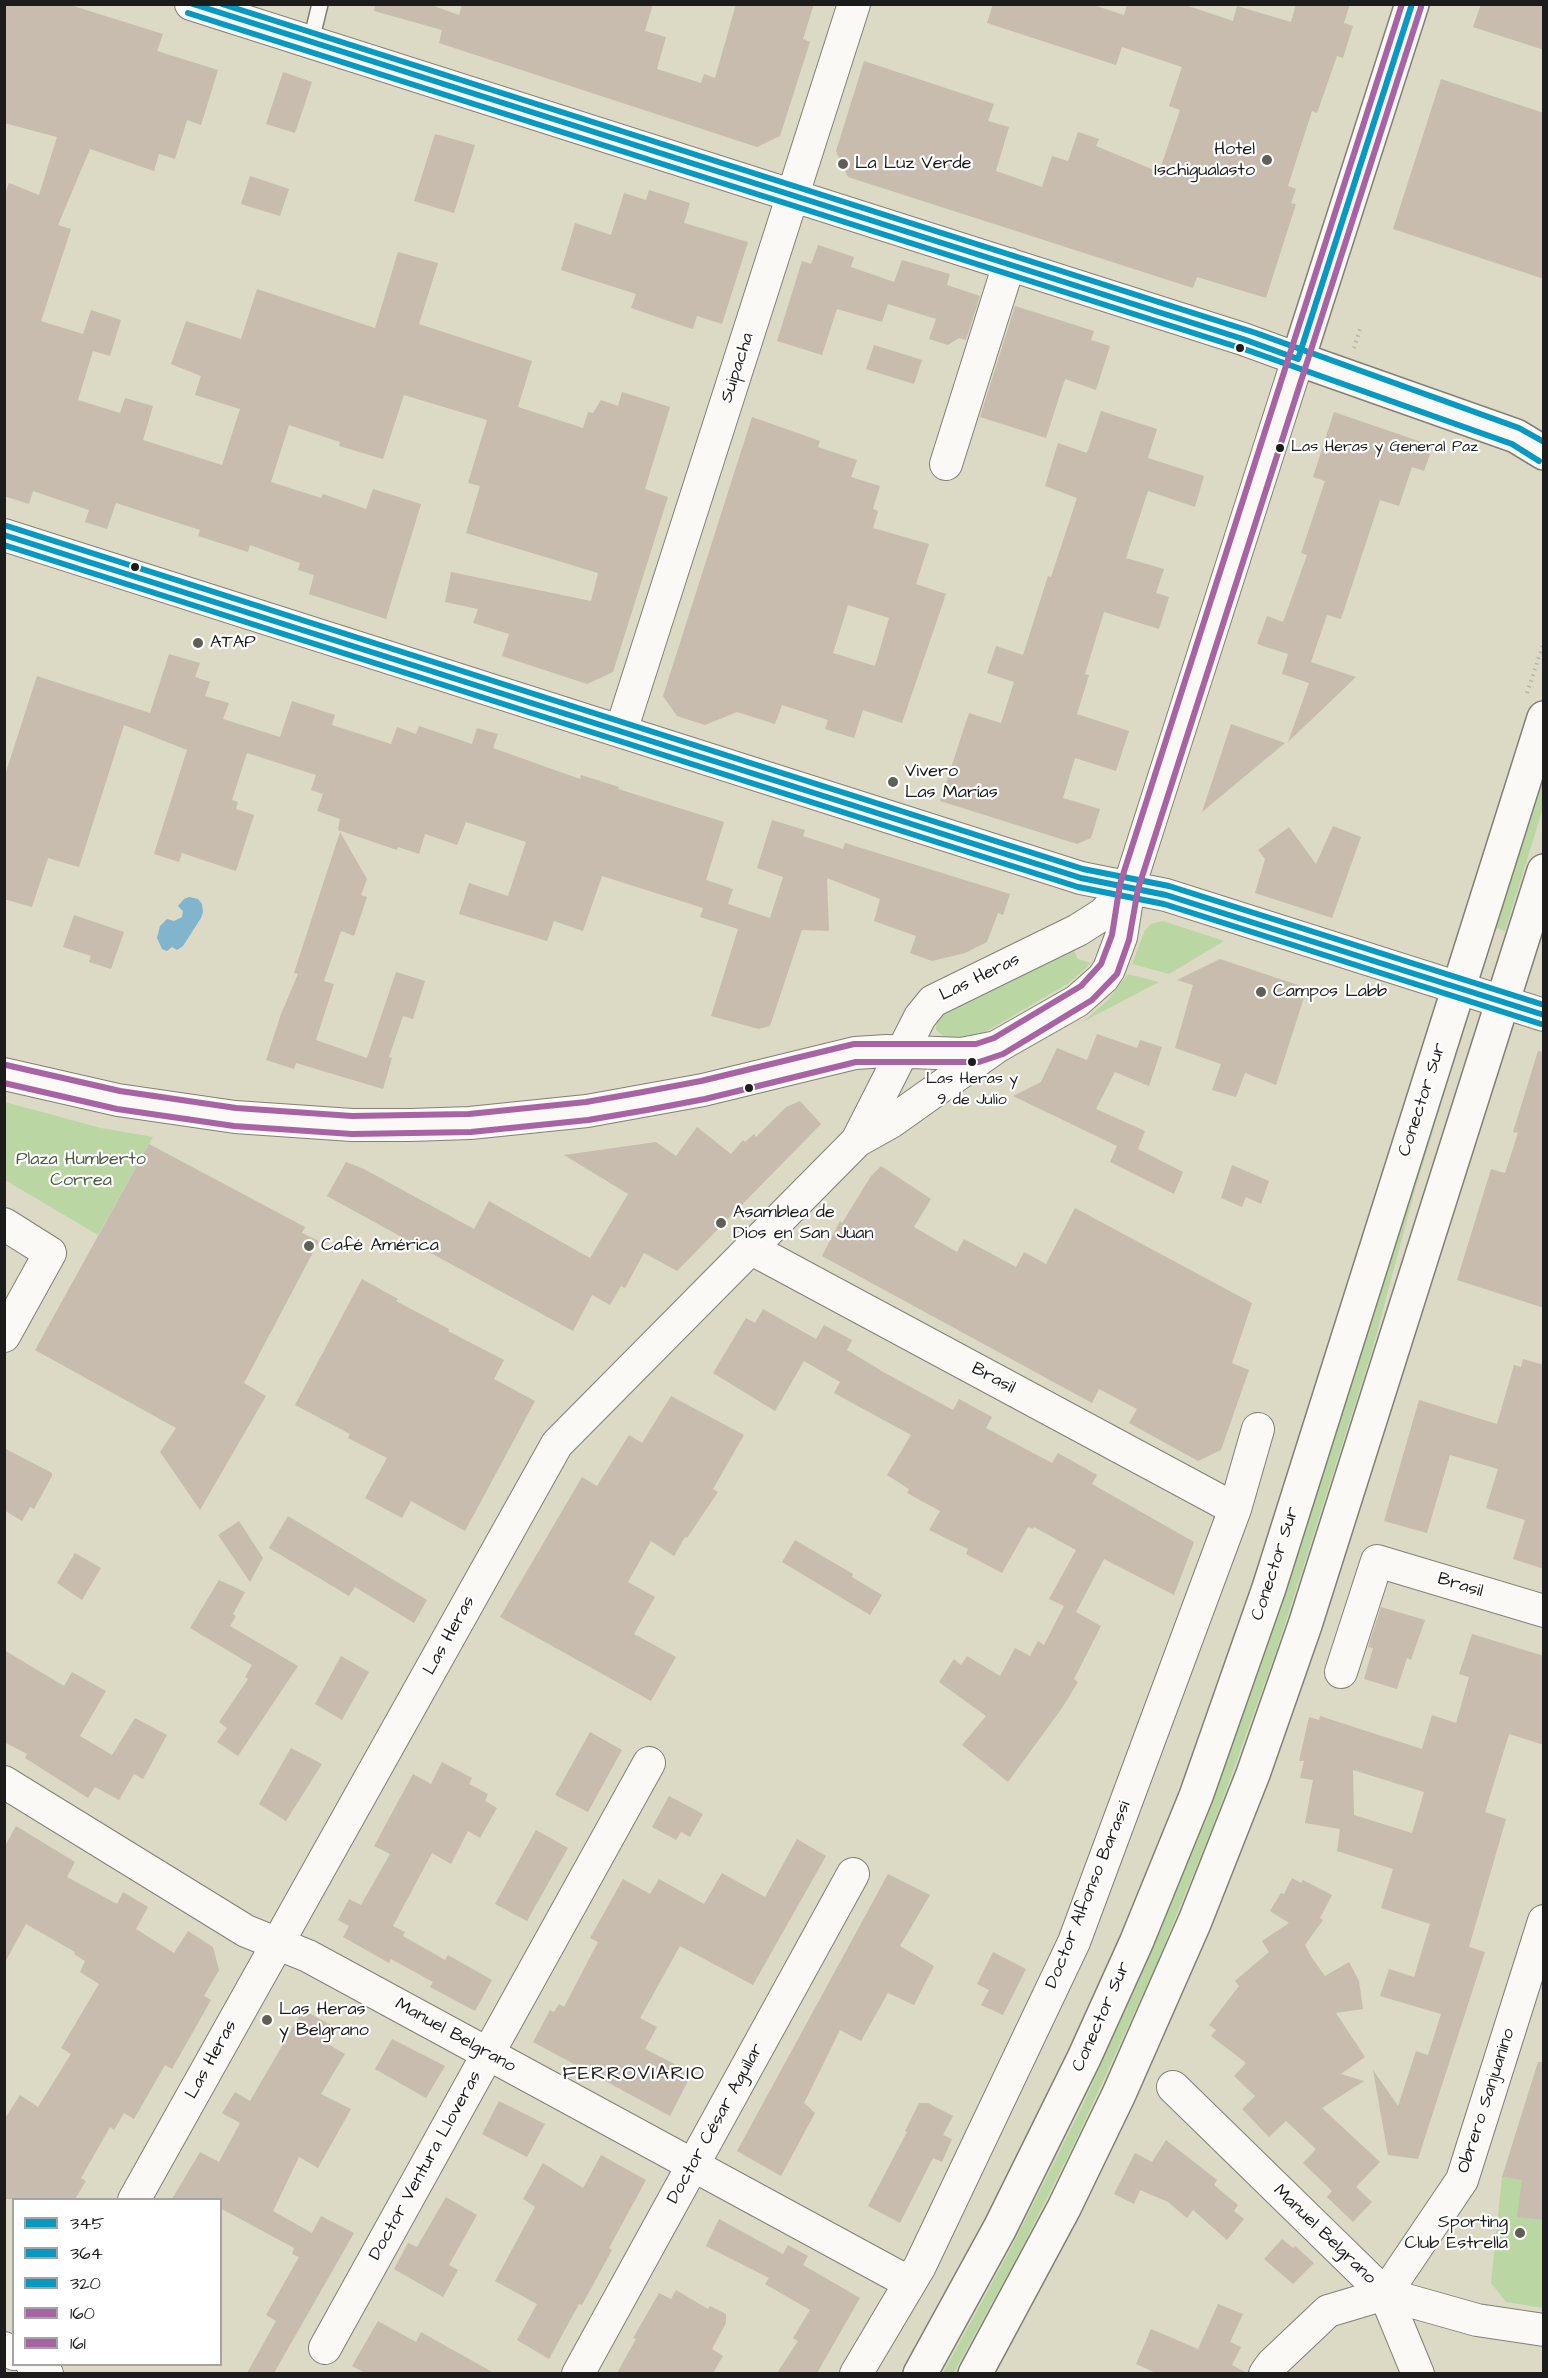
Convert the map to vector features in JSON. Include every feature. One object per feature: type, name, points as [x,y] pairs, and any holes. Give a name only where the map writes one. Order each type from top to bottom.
[{"type":"main road","name":"Las Heras","points":[[1298,359],[1412,4]]},
{"type":"main road","points":[[1298,359],[1530,436],[1544,453]]},
{"type":"main road","name":"Conector Sur","points":[[920,2373],[1000,2228],[1058,2114],[1115,1990],[1196,1796],[1269,1588],[1544,718]]},
{"type":"main road","points":[[975,2373],[1064,2208],[1119,2094],[1171,1979],[1238,1814],[1298,1645],[1544,871]]},
{"type":"street","points":[[191,4],[1253,342],[1298,359]]},
{"type":"street","name":"Suipacha","points":[[621,731],[854,4]]},
{"type":"street","points":[[946,464],[1009,264]]},
{"type":"street","name":"Las Heras","points":[[135,2198],[557,1444],[857,1141],[891,1122],[998,1046],[1077,1001],[1103,978],[1109,969],[1121,937],[1129,887],[1298,359]]},
{"type":"street","points":[[4,535],[1081,878],[1166,895],[1544,1015]]},
{"type":"street","name":"Las Heras","points":[[857,1141],[920,1017],[933,1001],[1084,927],[1103,914],[1129,887]]},
{"type":"street","points":[[4,1074],[118,1100],[224,1116],[293,1122],[411,1125],[470,1123],[587,1111],[703,1090],[844,1054],[902,1052],[962,1054],[986,1051],[998,1046]]},
{"type":"street","points":[[4,1224],[50,1253],[4,1336]]},
{"type":"street","name":"Brasil","points":[[750,1248],[1235,1509]]},
{"type":"street","name":"Doctor Alfonso Barassi","points":[[856,2373],[925,2255],[1074,1942],[1235,1509],[1258,1429]]},
{"type":"street","name":"Brasil","points":[[1341,1672],[1377,1561],[1544,1611]]},
{"type":"street","name":"Doctor Ventura Lloveras","points":[[325,2348],[649,1763]]},
{"type":"street","name":"Manuel Belgrano","points":[[4,1782],[246,1931],[308,1956],[910,2283]]},
{"type":"street","name":"Doctor César Aguilar","points":[[578,2373],[854,1874]]},
{"type":"street","name":"Obrero Sanjuanino","points":[[1385,2294],[1462,2180],[1544,1922]]},
{"type":"street","name":"Manuel Belgrano","points":[[1173,2087],[1385,2294],[1477,2320],[1544,2330]]},
{"type":"street","points":[[1265,2373],[1328,2311],[1385,2294],[1418,2373]]},
{"type":"lane","points":[[311,41],[320,4]]},
{"type":"green space","points":[[1543,780],[1543,808],[1505,931],[1496,928]]},
{"type":"green space","points":[[1163,921],[1224,941],[1169,974],[1132,964],[1145,930],[1151,924]]},
{"type":"green space","points":[[1072,947],[1078,959],[1091,963],[1069,983],[980,1035],[967,1039],[946,1038],[936,1030],[936,1022],[940,1014]]},
{"type":"green space","points":[[1128,974],[1159,982],[1073,1027],[1108,1000]]},
{"type":"green space","points":[[1455,1058],[1415,1190],[1372,1351],[1277,1649],[1213,1826],[1153,1972],[1074,2144],[1017,2257],[957,2367],[953,2373],[943,2373],[1010,2250],[1081,2109],[1146,1965],[1206,1820],[1280,1612]]},
{"type":"green space","name":"Plaza Humberto Correa","points":[[5,1102],[101,1128],[153,1137],[98,1235],[5,1180]]},
{"type":"green space","name":"Sporting Club Estrella","points":[[1502,2177],[1543,2183],[1543,2308],[1506,2302],[1491,2283]]},
{"type":"water","points":[[189,897],[198,899],[202,904],[201,918],[183,946],[177,950],[172,947],[167,951],[162,949],[157,938],[160,926],[167,919],[174,921],[182,917],[183,911],[178,906]]},
{"type":"building","points":[[4,4],[67,4],[163,34],[157,51],[218,70],[201,125],[187,120],[175,159],[159,154],[154,171],[90,149],[58,225],[71,229],[41,321],[83,334],[91,310],[121,320],[110,356],[93,351],[78,400],[120,413],[125,398],[153,406],[143,440],[222,465],[240,409],[195,395],[201,376],[171,364],[186,321],[241,339],[257,289],[375,328],[398,252],[438,263],[419,324],[532,361],[518,407],[583,428],[588,412],[593,413],[601,400],[618,406],[622,392],[670,407],[645,489],[668,497],[613,672],[587,684],[502,656],[509,634],[473,623],[478,609],[445,602],[451,572],[591,601],[598,573],[466,533],[480,486],[468,483],[487,420],[404,395],[383,459],[339,446],[340,442],[289,425],[271,482],[321,498],[323,494],[366,509],[373,489],[421,504],[386,619],[309,594],[314,575],[298,570],[300,563],[250,545],[248,552],[198,536],[200,530],[116,503],[107,529],[85,522],[89,510],[33,491],[29,504],[4,496],[4,197],[9,183],[39,195],[57,137],[4,123]]},
{"type":"building","points":[[375,4],[428,4],[459,15],[462,4],[653,4],[645,31],[666,37],[657,69],[701,83],[704,74],[715,78],[736,4],[814,4],[803,39],[810,42],[780,136],[757,147],[439,43],[442,30],[374,11]]},
{"type":"building","points":[[993,4],[1090,4],[1124,15],[1127,4],[1182,4],[1233,21],[1237,6],[1291,22],[1296,4],[1350,4],[1344,23],[1353,26],[1343,58],[1337,56],[1317,113],[1312,111],[1288,186],[1296,189],[1291,203],[1296,204],[1266,298],[1197,277],[1193,288],[848,177],[836,151],[864,61],[994,104],[988,121],[1009,127],[996,171],[1042,187],[1052,156],[1068,161],[1078,132],[1099,139],[1096,146],[1159,172],[1180,110],[1169,106],[1182,67],[1122,47],[1116,65],[987,23]]},
{"type":"building","points":[[1481,4],[1544,4],[1544,50],[1473,27]]},
{"type":"building","points":[[283,72],[312,82],[295,133],[266,124]]},
{"type":"building","points":[[1441,79],[1544,113],[1544,279],[1393,229]]},
{"type":"building","points":[[435,134],[475,145],[454,213],[414,201]]},
{"type":"building","points":[[250,176],[289,189],[280,216],[241,204]]},
{"type":"building","points":[[649,190],[690,203],[684,223],[748,242],[722,324],[697,316],[693,329],[686,327],[631,308],[636,294],[561,270],[575,223],[611,235],[624,193],[646,200]]},
{"type":"building","points":[[818,245],[854,257],[851,267],[894,282],[902,260],[950,274],[947,285],[980,296],[966,340],[959,338],[948,345],[929,339],[936,319],[888,304],[882,322],[837,309],[822,355],[777,341],[802,261],[811,264]]},
{"type":"building","points":[[1015,306],[1094,331],[1091,340],[1110,346],[1096,390],[1065,379],[1046,438],[980,417]]},
{"type":"building","points":[[874,345],[922,360],[914,384],[866,369]]},
{"type":"building","points":[[1101,411],[1157,429],[1148,458],[1204,476],[1195,507],[1148,491],[1126,558],[1164,569],[1156,593],[1169,597],[1159,629],[1104,612],[1085,674],[1089,675],[1077,714],[1129,731],[1116,771],[1075,758],[1063,798],[1100,809],[1091,838],[1077,844],[940,801],[969,713],[1001,723],[1014,682],[987,673],[996,646],[1023,655],[1048,576],[1051,577],[1077,498],[1045,486],[1058,443],[1087,453]]},
{"type":"building","points":[[1334,412],[1433,446],[1424,471],[1412,467],[1399,506],[1380,500],[1341,619],[1327,615],[1311,662],[1356,677],[1288,742],[1309,683],[1282,674],[1288,654],[1257,644],[1267,616],[1283,622],[1307,555],[1301,553],[1325,481],[1313,477]]},
{"type":"building","points":[[752,417],[820,441],[818,447],[857,460],[851,477],[880,486],[873,509],[878,511],[873,528],[929,544],[916,584],[946,594],[902,723],[863,710],[854,738],[825,729],[828,720],[782,705],[775,724],[737,712],[705,725],[677,716],[663,696]],"holes":[[[848,605],[889,618],[875,666],[833,653]]]},
{"type":"building","points":[[169,654],[200,663],[195,677],[210,682],[205,696],[229,703],[223,719],[280,737],[292,701],[335,715],[332,725],[391,744],[397,727],[416,734],[419,726],[472,744],[477,728],[498,734],[493,748],[580,779],[581,775],[724,822],[706,880],[733,889],[728,904],[770,918],[783,877],[757,868],[772,820],[805,830],[803,836],[843,849],[845,843],[1010,894],[1003,915],[998,913],[987,942],[965,953],[932,961],[910,953],[916,936],[874,921],[880,899],[827,878],[829,931],[802,930],[770,1026],[759,1029],[711,1016],[738,929],[700,917],[703,908],[602,876],[583,931],[554,921],[547,941],[459,914],[469,883],[508,896],[526,842],[466,822],[457,845],[425,834],[419,854],[398,847],[397,850],[338,830],[340,819],[317,811],[323,794],[311,790],[316,775],[247,753],[232,800],[238,802],[236,809],[254,815],[236,871],[182,853],[179,862],[154,854],[187,750],[124,725],[79,867],[48,858],[32,907],[4,899],[4,778],[37,676],[150,713]]},
{"type":"building","points":[[1231,724],[1285,743],[1202,812]]},
{"type":"building","points":[[1333,826],[1361,837],[1332,918],[1255,893],[1265,859],[1258,850],[1289,827],[1316,864]]},
{"type":"building","points":[[340,832],[367,879],[361,895],[367,897],[354,936],[341,931],[324,981],[334,984],[316,1040],[367,1058],[396,972],[425,981],[413,1019],[403,1016],[389,1057],[392,1058],[383,1089],[296,1063],[294,1069],[266,1060],[281,1014],[298,974],[294,973]]},
{"type":"building","points":[[74,915],[124,932],[111,969],[89,962],[91,956],[63,947]]},
{"type":"building","points":[[1220,959],[1307,988],[1276,1085],[1245,1073],[1236,1097],[1212,1090],[1221,1064],[1175,1048],[1193,985],[1177,980]]},
{"type":"building","points":[[1097,1034],[1137,1048],[1140,1040],[1162,1047],[1149,1086],[1115,1072],[1096,1109],[1145,1131],[1138,1149],[1183,1172],[1174,1194],[1110,1162],[1117,1146],[1013,1096],[1041,1082],[1057,1048],[1087,1060]]},
{"type":"building","points":[[1538,1051],[1544,1052],[1544,1308],[1457,1280],[1491,1169],[1505,1173],[1518,1133],[1513,1132]]},
{"type":"building","points":[[800,1101],[821,1124],[677,1271],[644,1253],[625,1288],[621,1286],[610,1305],[592,1295],[573,1331],[327,1196],[346,1162],[364,1169],[474,1229],[489,1201],[590,1258],[628,1194],[564,1155],[656,1142],[676,1156],[697,1127],[731,1154],[743,1140],[745,1142],[754,1134],[756,1137],[786,1107]]},
{"type":"building","points":[[149,1144],[305,1227],[302,1233],[319,1241],[244,1383],[266,1396],[200,1510],[160,1452],[176,1428],[35,1350]]},
{"type":"building","points":[[1232,1165],[1269,1181],[1261,1204],[1246,1197],[1242,1207],[1221,1198]]},
{"type":"building","points":[[881,1166],[931,1199],[914,1227],[957,1252],[964,1239],[1016,1267],[1024,1252],[1046,1264],[1075,1208],[1252,1303],[1232,1363],[1249,1370],[1221,1450],[1198,1461],[1129,1423],[1137,1409],[1099,1389],[1092,1403],[822,1256],[840,1221],[842,1223],[871,1176]]},
{"type":"building","points":[[362,1279],[398,1299],[396,1301],[449,1329],[448,1331],[504,1360],[494,1379],[535,1401],[465,1531],[411,1501],[402,1518],[365,1498],[387,1458],[348,1438],[350,1434],[295,1405]]},
{"type":"building","points":[[763,1309],[816,1339],[824,1325],[852,1340],[847,1350],[885,1373],[953,1410],[959,1399],[992,1417],[986,1428],[1052,1463],[1058,1453],[1097,1475],[1092,1484],[1194,1542],[1174,1595],[1104,1559],[1076,1612],[1101,1626],[1074,1679],[1078,1682],[1062,1708],[1008,1782],[962,1745],[986,1716],[939,1682],[954,1659],[961,1665],[967,1656],[1000,1676],[1015,1648],[1030,1656],[1038,1641],[1044,1645],[1064,1606],[1049,1599],[1076,1550],[1034,1527],[1033,1529],[1028,1527],[1002,1573],[966,1554],[968,1549],[929,1530],[940,1511],[907,1493],[909,1489],[887,1475],[911,1435],[834,1393],[840,1382],[804,1361],[775,1411],[713,1373],[746,1318],[755,1323]]},
{"type":"building","points":[[1523,1359],[1544,1365],[1544,1569],[1513,1559],[1525,1520],[1486,1508],[1498,1469],[1450,1455],[1427,1533],[1384,1521],[1419,1400],[1497,1424],[1514,1365],[1521,1367]]},
{"type":"building","points":[[671,1396],[744,1435],[713,1489],[718,1492],[674,1556],[651,1541],[628,1582],[655,1597],[634,1634],[676,1657],[651,1701],[500,1617],[582,1477],[597,1486],[629,1435],[642,1443]]},
{"type":"building","points":[[4,1448],[52,1473],[34,1509],[30,1507],[22,1521],[4,1510]]},
{"type":"building","points":[[288,1516],[427,1600],[414,1623],[355,1587],[349,1596],[269,1548]]},
{"type":"building","points":[[239,1521],[263,1558],[250,1582],[218,1535]]},
{"type":"building","points":[[795,1540],[853,1574],[852,1577],[882,1595],[870,1615],[782,1562]]},
{"type":"building","points":[[75,1553],[101,1568],[82,1600],[57,1583]]},
{"type":"building","points":[[219,1580],[245,1592],[233,1614],[236,1616],[230,1626],[298,1666],[238,1756],[217,1742],[227,1728],[219,1722],[248,1679],[245,1677],[252,1665],[190,1628]]},
{"type":"building","points":[[1381,1607],[1425,1620],[1411,1660],[1407,1658],[1397,1689],[1364,1679],[1373,1648],[1368,1647]]},
{"type":"building","points":[[1472,1634],[1544,1656],[1544,1745],[1509,1734],[1485,1812],[1506,1819],[1469,1947],[1485,1952],[1418,2159],[1388,2155],[1373,2070],[1398,2106],[1416,2051],[1428,2055],[1441,2014],[1380,1996],[1389,1969],[1414,1977],[1430,1924],[1381,1908],[1393,1869],[1337,1851],[1340,1829],[1305,1823],[1313,1780],[1300,1778],[1304,1761],[1299,1761],[1309,1717],[1319,1720],[1320,1716],[1422,1749],[1432,1715],[1456,1723],[1469,1677],[1459,1674]],"holes":[[[1353,1770],[1424,1792],[1412,1833],[1354,1815]]]},
{"type":"building","points":[[4,1650],[64,1686],[72,1672],[106,1691],[80,1736],[112,1755],[135,1718],[167,1735],[143,1779],[134,1774],[119,1800],[95,1787],[88,1798],[25,1758],[27,1754],[4,1742]]},
{"type":"building","points":[[341,1656],[369,1672],[342,1720],[315,1704]]},
{"type":"building","points":[[590,1732],[622,1750],[588,1812],[555,1795]]},
{"type":"building","points":[[291,1748],[322,1764],[286,1821],[259,1804]]},
{"type":"building","points":[[442,1762],[472,1778],[469,1784],[488,1794],[485,1801],[497,1808],[480,1838],[468,1831],[451,1864],[432,1853],[393,1926],[405,1932],[403,1936],[445,1960],[448,1955],[492,1980],[475,2011],[430,1987],[433,1982],[391,1959],[389,1963],[343,1937],[349,1926],[338,1920],[349,1899],[361,1905],[390,1854],[374,1846],[413,1774],[431,1784]]},
{"type":"building","points":[[669,1796],[703,1814],[690,1837],[681,1832],[676,1840],[652,1827]]},
{"type":"building","points":[[16,1826],[75,1862],[67,1877],[117,1904],[123,1892],[148,1907],[136,1929],[174,1953],[188,1931],[213,1947],[219,1970],[204,1996],[211,2000],[172,2069],[165,2065],[134,2119],[124,2113],[114,2130],[110,2127],[81,2178],[86,2181],[76,2198],[4,2199],[4,2120],[20,2095],[38,2107],[71,2054],[61,2048],[99,1984],[80,1972],[85,1961],[74,1954],[75,1952],[26,1924],[4,1964],[4,1848]]},
{"type":"building","points":[[536,1830],[568,1848],[527,1921],[495,1904]]},
{"type":"building","points":[[797,1839],[826,1856],[753,1985],[680,1946],[640,2018],[657,2027],[645,2049],[692,2073],[670,2116],[533,2042],[550,2010],[554,2012],[559,2004],[564,2007],[598,1942],[590,1938],[623,1879],[650,1894],[659,1879],[704,1904],[722,1873],[765,1897]]},
{"type":"building","points":[[888,1874],[930,1895],[900,1946],[934,1966],[914,2005],[888,1993],[861,2041],[840,2030],[804,2103],[815,2113],[781,2176],[737,2151]]},
{"type":"building","points":[[1292,1878],[1301,1883],[1303,1880],[1332,1895],[1320,1918],[1323,1920],[1305,1945],[1312,1958],[1325,1976],[1349,1962],[1359,1981],[1363,2009],[1336,2013],[1365,2057],[1341,2074],[1364,2081],[1322,2108],[1380,2162],[1356,2187],[1372,2202],[1353,2222],[1327,2197],[1332,2191],[1303,2163],[1316,2149],[1286,2121],[1269,2137],[1242,2109],[1255,2096],[1234,2076],[1246,2063],[1211,2036],[1216,2030],[1209,2025],[1239,1986],[1235,1981],[1269,1952],[1262,1941],[1289,1923],[1270,1911],[1281,1893],[1284,1894]]},
{"type":"building","points":[[993,1952],[1026,1969],[1003,2015],[981,2005],[989,1990],[977,1984]]},
{"type":"building","points":[[303,2010],[335,2027],[326,2043],[345,2054],[321,2094],[351,2109],[318,2168],[299,2157],[273,2211],[312,2233],[321,2216],[354,2233],[274,2373],[247,2373],[276,2321],[266,2315],[299,2257],[292,2254],[294,2248],[222,2209],[222,2198],[173,2198],[200,2152],[219,2162],[240,2123],[222,2113],[235,2092],[250,2101]]},
{"type":"building","points":[[392,2039],[445,2066],[426,2098],[375,2069]]},
{"type":"building","points":[[1538,2062],[1544,2062],[1544,2220],[1517,2217],[1522,2180],[1502,2177]]},
{"type":"building","points":[[499,2101],[545,2124],[527,2157],[482,2134]]},
{"type":"building","points":[[919,2103],[928,2103],[953,2116],[943,2135],[952,2139],[942,2162],[933,2158],[900,2223],[868,2206],[907,2132],[905,2131]]},
{"type":"building","points":[[1166,2140],[1217,2180],[1214,2185],[1238,2205],[1234,2211],[1244,2219],[1227,2240],[1193,2210],[1187,2218],[1168,2202],[1140,2190],[1134,2204],[1114,2194],[1135,2153],[1152,2162]]},
{"type":"building","points":[[601,2155],[646,2180],[609,2248],[612,2250],[549,2359],[517,2340],[537,2304],[495,2281],[535,2207],[523,2199],[543,2163],[583,2188]]},
{"type":"building","points":[[446,2197],[477,2215],[449,2265],[458,2270],[443,2297],[394,2269],[408,2243],[417,2247]]},
{"type":"building","points":[[719,2219],[783,2254],[788,2245],[808,2256],[803,2265],[860,2298],[817,2373],[777,2373],[798,2341],[793,2338],[810,2310],[765,2284],[769,2278],[706,2246]]},
{"type":"building","points":[[1282,2239],[1293,2248],[1295,2246],[1314,2263],[1293,2284],[1264,2259]]},
{"type":"building","points":[[676,2290],[708,2309],[710,2306],[726,2314],[726,2323],[712,2349],[723,2356],[713,2373],[617,2373],[636,2339],[633,2338],[659,2293],[671,2299]]},
{"type":"building","points":[[1218,2304],[1243,2314],[1230,2342],[1241,2347],[1232,2365],[1247,2373],[1156,2373],[1136,2364],[1151,2329],[1198,2349]]},
{"type":"building","points":[[378,2321],[416,2342],[421,2332],[494,2373],[365,2373],[352,2366]]},
{"type":"transit line","name":"345","points":[[193,4],[1243,339],[1298,359]]},
{"type":"transit line","name":"320","points":[[222,4],[1256,333],[1519,428],[1544,442]]},
{"type":"transit line","name":"161","points":[[6,1065],[120,1091],[236,1108],[352,1116],[469,1114],[586,1102],[643,1092],[701,1081],[854,1044],[976,1044],[994,1038],[1081,986],[1101,964],[1112,935],[1120,884],[1402,4]]},
{"type":"transit line","name":"345","points":[[1298,359],[1412,4]]},
{"type":"transit line","name":"160","points":[[4,1083],[117,1109],[234,1126],[352,1134],[471,1132],[588,1120],[647,1110],[705,1099],[856,1062],[979,1062],[1003,1054],[1092,1000],[1117,974],[1129,940],[1138,889],[1421,7]]},
{"type":"transit line","name":"364","points":[[188,13],[1250,351],[1512,444],[1539,461]]},
{"type":"transit line","name":"320","points":[[7,526],[1083,869],[1169,886],[1544,1005]]},
{"type":"transit line","name":"345","points":[[4,535],[1081,878],[1166,895],[1544,1015]]},
{"type":"transit line","name":"364","points":[[4,545],[1078,887],[1164,904],[1541,1024]]},
{"type":"place","name":"Hotel Ischigualasto","points":[[1267,160]]},
{"type":"place","name":"La Luz Verde","points":[[843,164]]},
{"type":"place","name":"Las Heras y General Paz","points":[[1280,448]]},
{"type":"place","name":"ATAP","points":[[198,643]]},
{"type":"place","name":"Vivero Las Marías","points":[[893,782]]},
{"type":"place","name":"Campos Labb","points":[[1261,992]]},
{"type":"place","name":"Las Heras y 9 de Julio","points":[[972,1062]]},
{"type":"place","name":"Asamblea de Dios en San Juan","points":[[721,1223]]},
{"type":"place","name":"Café América","points":[[309,1246]]},
{"type":"place","name":"Las Heras y Belgrano","points":[[267,2020]]},
{"type":"place","name":"Sporting Club Estrella","points":[[1520,2233]]},
{"type":"district","name":"FERROVIARIO","points":[[634,2075]]}]
